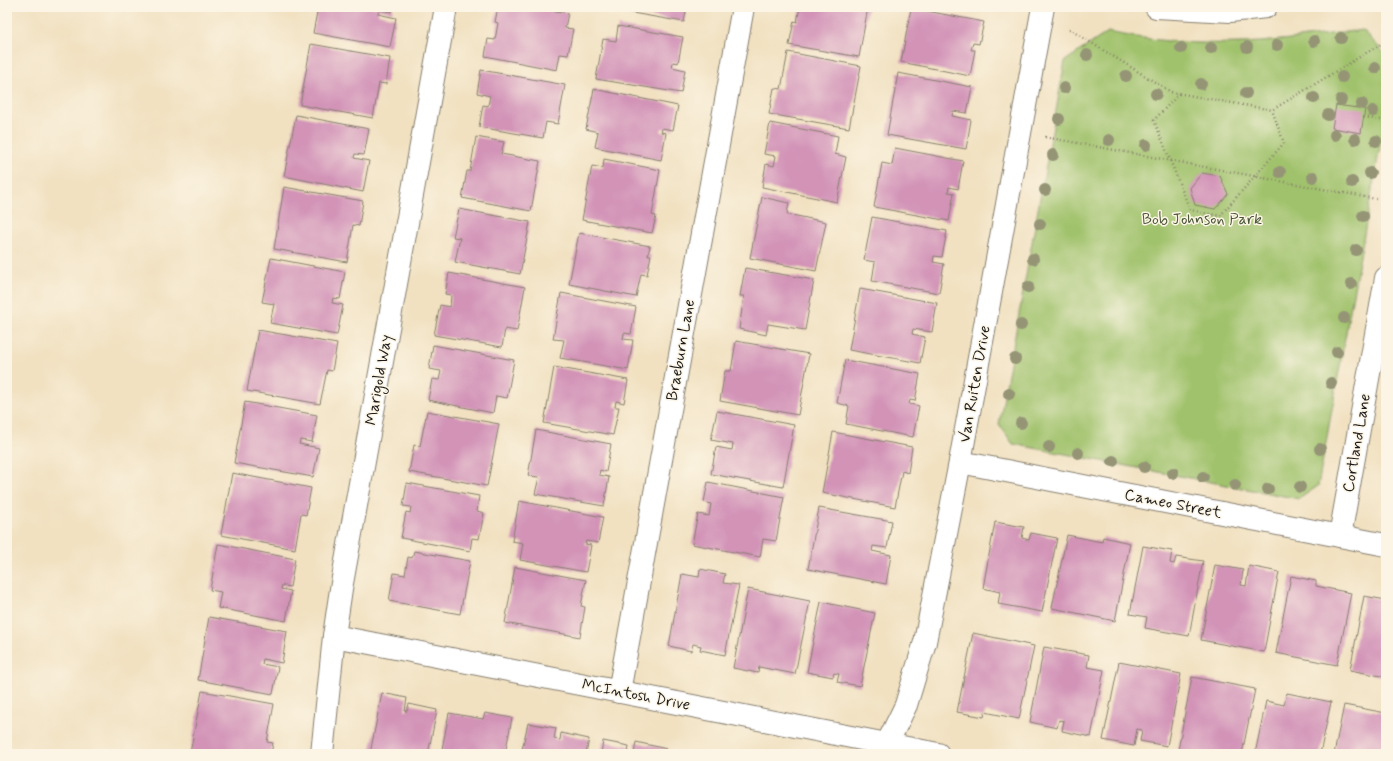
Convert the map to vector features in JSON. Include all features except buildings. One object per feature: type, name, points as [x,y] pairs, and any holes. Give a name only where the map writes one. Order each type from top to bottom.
[{"type":"street","name":"Marigold Way","points":[[322,754],[334,636],[342,581],[446,7]]},
{"type":"street","name":"Braeburn Lane","points":[[620,692],[743,7]]},
{"type":"street","name":"Van Ruiten Drive","points":[[885,749],[906,705],[925,642],[960,462],[1043,7]]},
{"type":"street","points":[[1156,7],[1230,11],[1266,7]]},
{"type":"street","name":"Cortland Lane","points":[[1340,536],[1386,278]]},
{"type":"street","name":"Cameo Street","points":[[960,462],[1386,545]]},
{"type":"street","name":"McIntosh Drive","points":[[334,636],[620,692],[885,749],[938,754]]},
{"type":"path","points":[[1069,29],[1171,92],[1272,110],[1386,41]]},
{"type":"path","points":[[1180,94],[1154,120],[1190,210],[1220,216],[1284,143],[1272,110]]},
{"type":"path","points":[[1364,117],[1386,121]]},
{"type":"path","points":[[1045,137],[1376,199]]},
{"type":"green space","name":"Bob Johnson Park","points":[[1363,30],[1386,55],[1386,114],[1318,486],[1299,499],[1013,444],[999,424],[1065,61],[1108,32],[1169,41],[1231,43],[1272,41]]}]
